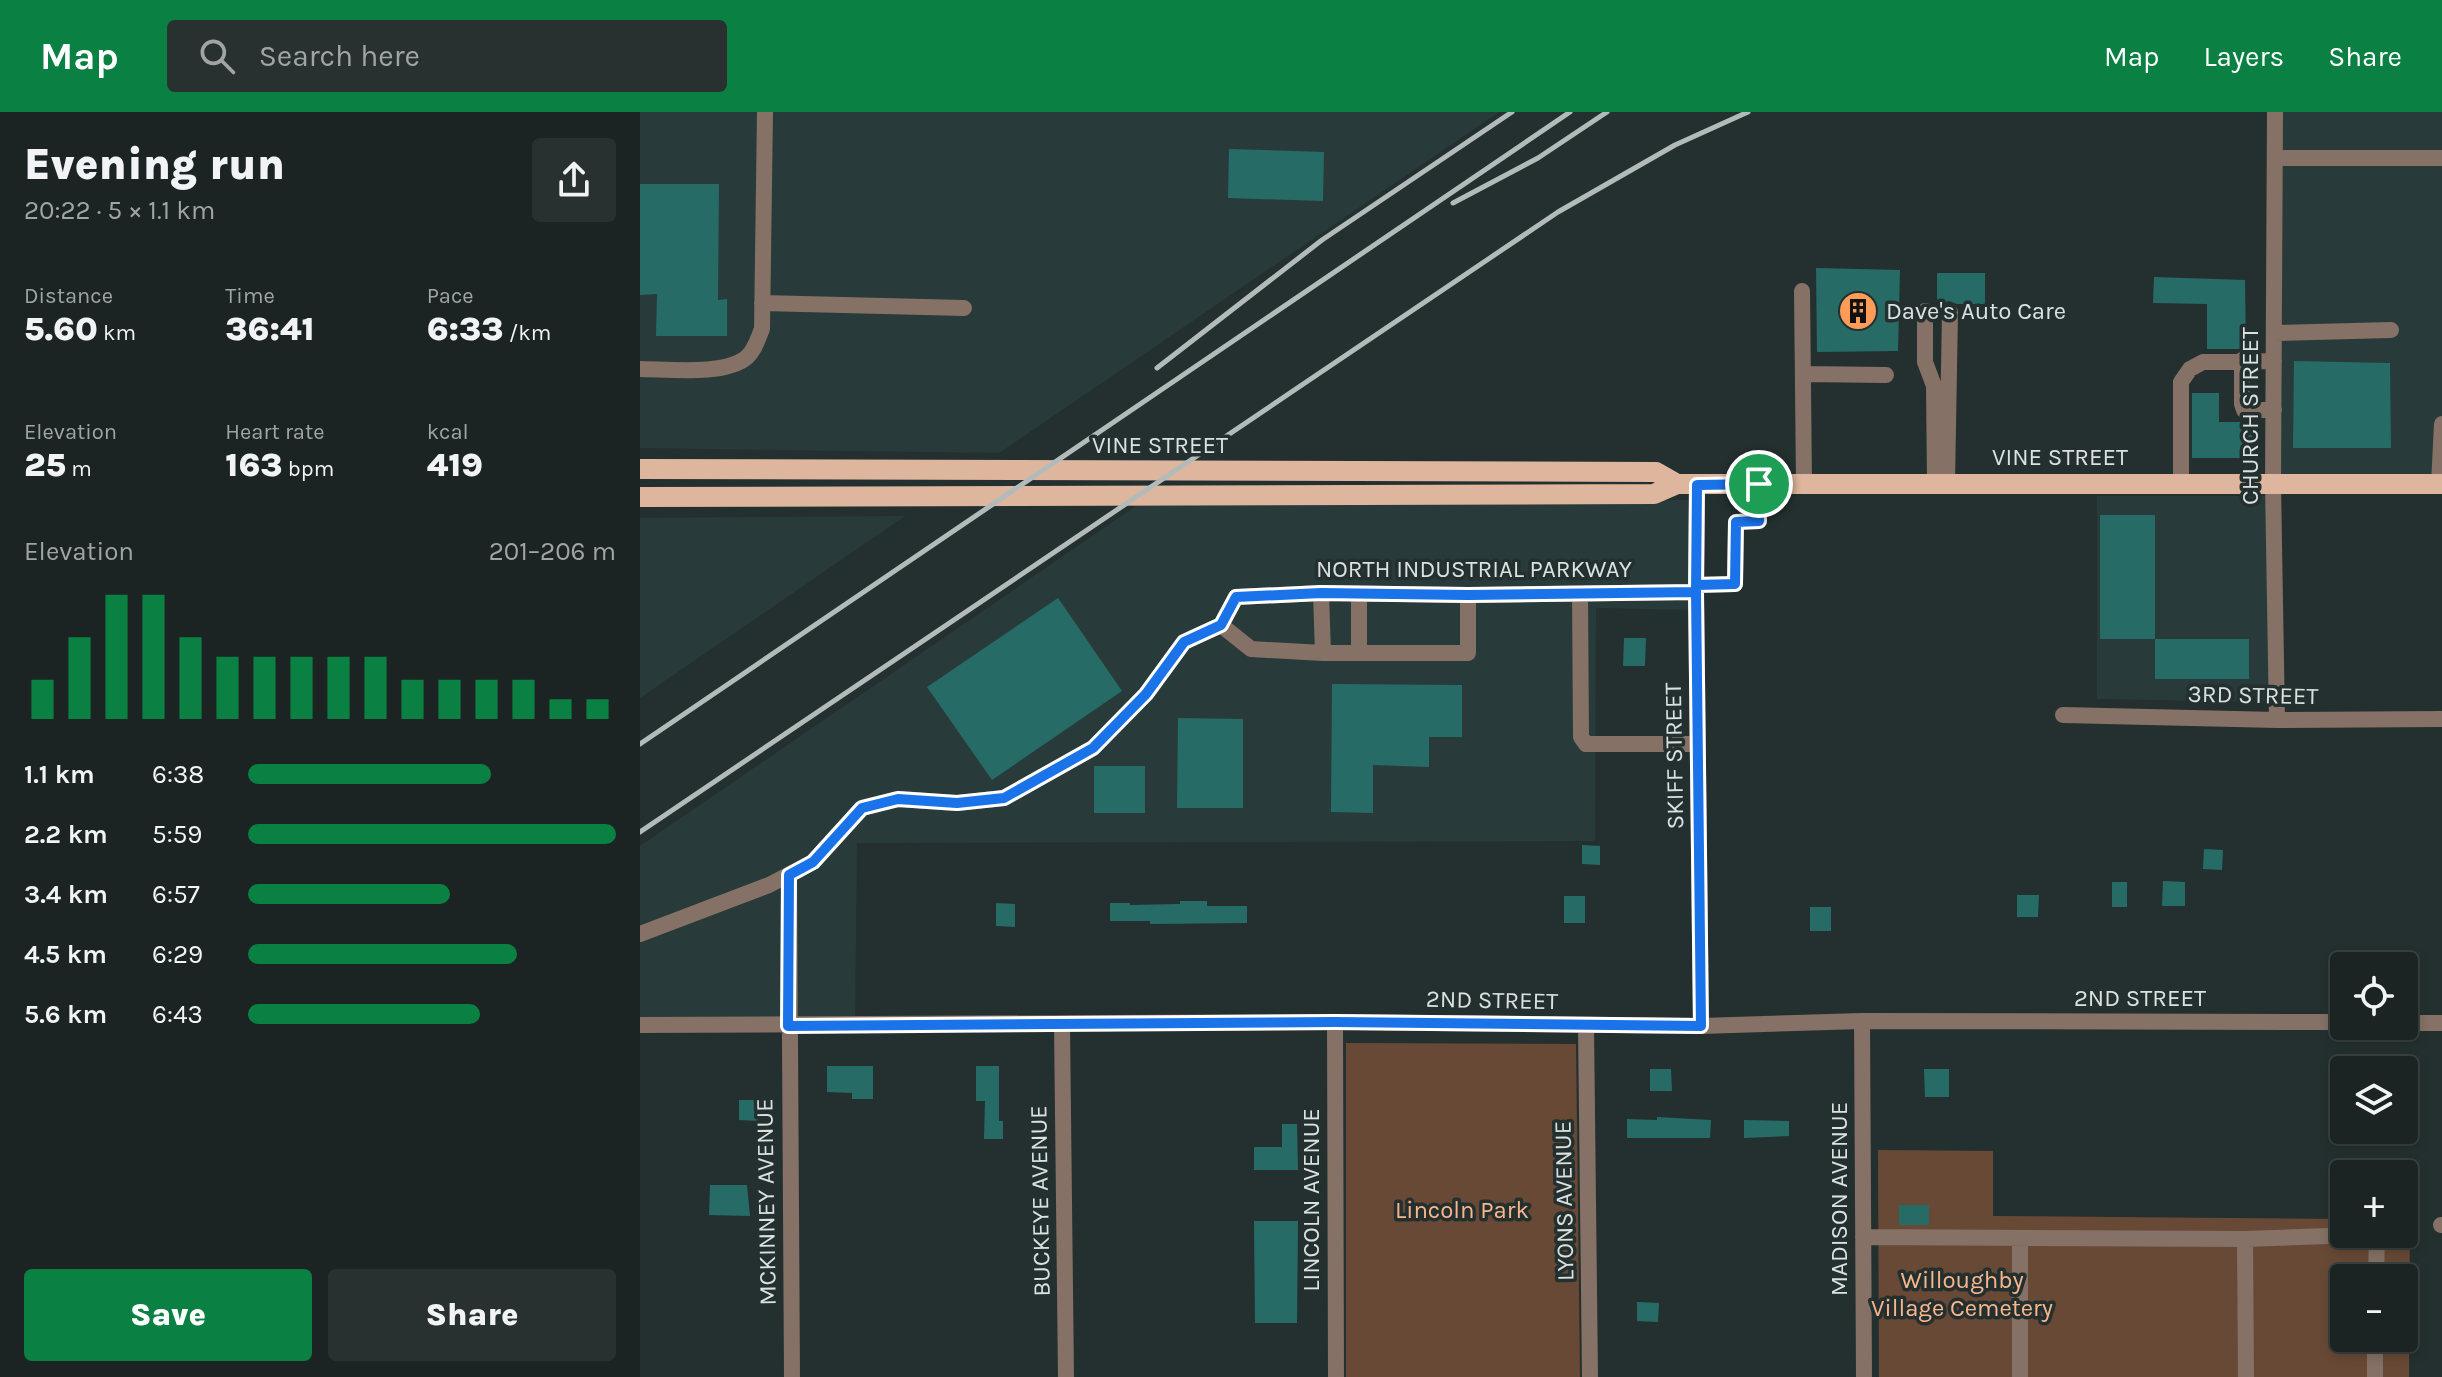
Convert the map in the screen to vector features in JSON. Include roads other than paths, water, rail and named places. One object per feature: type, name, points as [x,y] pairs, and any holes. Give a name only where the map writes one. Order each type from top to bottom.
[{"type":"main road","name":"VINE STREET","points":[[640,469],[1656,472],[1687,484]]},
{"type":"main road","name":"VINE STREET","points":[[640,497],[1654,494],[1687,484],[1804,483],[2440,484]]},
{"type":"street","points":[[640,369],[711,369],[731,365],[747,357],[755,346],[762,329],[765,112]]},
{"type":"street","name":"CHURCH STREET","points":[[2275,112],[2273,484],[2277,720]]},
{"type":"street","points":[[2276,158],[2442,158]]},
{"type":"street","points":[[1802,291],[1804,483]]},
{"type":"street","points":[[762,303],[964,308]]},
{"type":"street","points":[[1925,311],[1925,362],[1934,386],[1941,483]]},
{"type":"street","points":[[1941,483],[1950,312]]},
{"type":"street","points":[[2275,333],[2391,330]]},
{"type":"street","points":[[2242,360],[2244,410],[2274,410]]},
{"type":"street","points":[[2181,483],[2181,382],[2190,369],[2203,362],[2274,361]]},
{"type":"street","points":[[1803,374],[1886,375]]},
{"type":"street","points":[[2440,484],[2442,424]]},
{"type":"street","name":"SKIFF STREET","points":[[1687,484],[1696,589],[1701,1026]]},
{"type":"street","name":"NORTH INDUSTRIAL PARKWAY","points":[[1221,625],[1236,597],[1321,593],[1580,594],[1696,589],[1735,584],[1736,522],[1759,521],[1759,484]]},
{"type":"street","points":[[1321,593],[1323,653]]},
{"type":"street","points":[[1359,594],[1359,653]]},
{"type":"street","points":[[1580,594],[1581,737],[1586,744],[1698,744]]},
{"type":"street","points":[[640,934],[769,885],[813,862],[862,808],[898,799],[957,803],[1004,798],[1093,748],[1146,694],[1184,642],[1221,625],[1251,649],[1323,653],[1468,653],[1468,595]]},
{"type":"street","name":"3RD STREET","points":[[2063,715],[2277,720],[2442,719]]},
{"type":"street","name":"MCKINNEY AVENUE","points":[[789,875],[792,1377]]},
{"type":"street","name":"2ND STREET","points":[[640,1025],[1335,1022],[1701,1026],[1862,1021],[2330,1022]]},
{"type":"street","name":"MADISON AVENUE","points":[[1862,1021],[1864,1377]]},
{"type":"street","name":"LINCOLN AVENUE","points":[[1335,1022],[1336,1377]]},
{"type":"street","points":[[2418,1023],[2442,1023]]},
{"type":"street","name":"BUCKEYE AVENUE","points":[[1062,1025],[1066,1377]]},
{"type":"street","name":"LYONS AVENUE","points":[[1586,1025],[1590,1377]]},
{"type":"street","points":[[1863,1237],[2245,1239],[2330,1236]]},
{"type":"street","points":[[2020,1238],[2020,1377]]},
{"type":"street","points":[[2245,1239],[2246,1377]]},
{"type":"street","points":[[2375,1352],[2375,1377]]},
{"type":"railway","points":[[1157,368],[1322,240],[1512,112]]},
{"type":"railway","points":[[640,744],[1570,112]]},
{"type":"railway","points":[[1453,203],[1538,158],[1607,112]]},
{"type":"railway","points":[[640,832],[1558,212],[1675,145],[1748,112]]},
{"type":"place","name":"Dave's Auto Care","points":[[1858,311]]},
{"type":"park label","name":"Lincoln Park","points":[[1462,1210]]},
{"type":"park label","name":"Willoughby Village Cemetery","points":[[1962,1294]]}]
